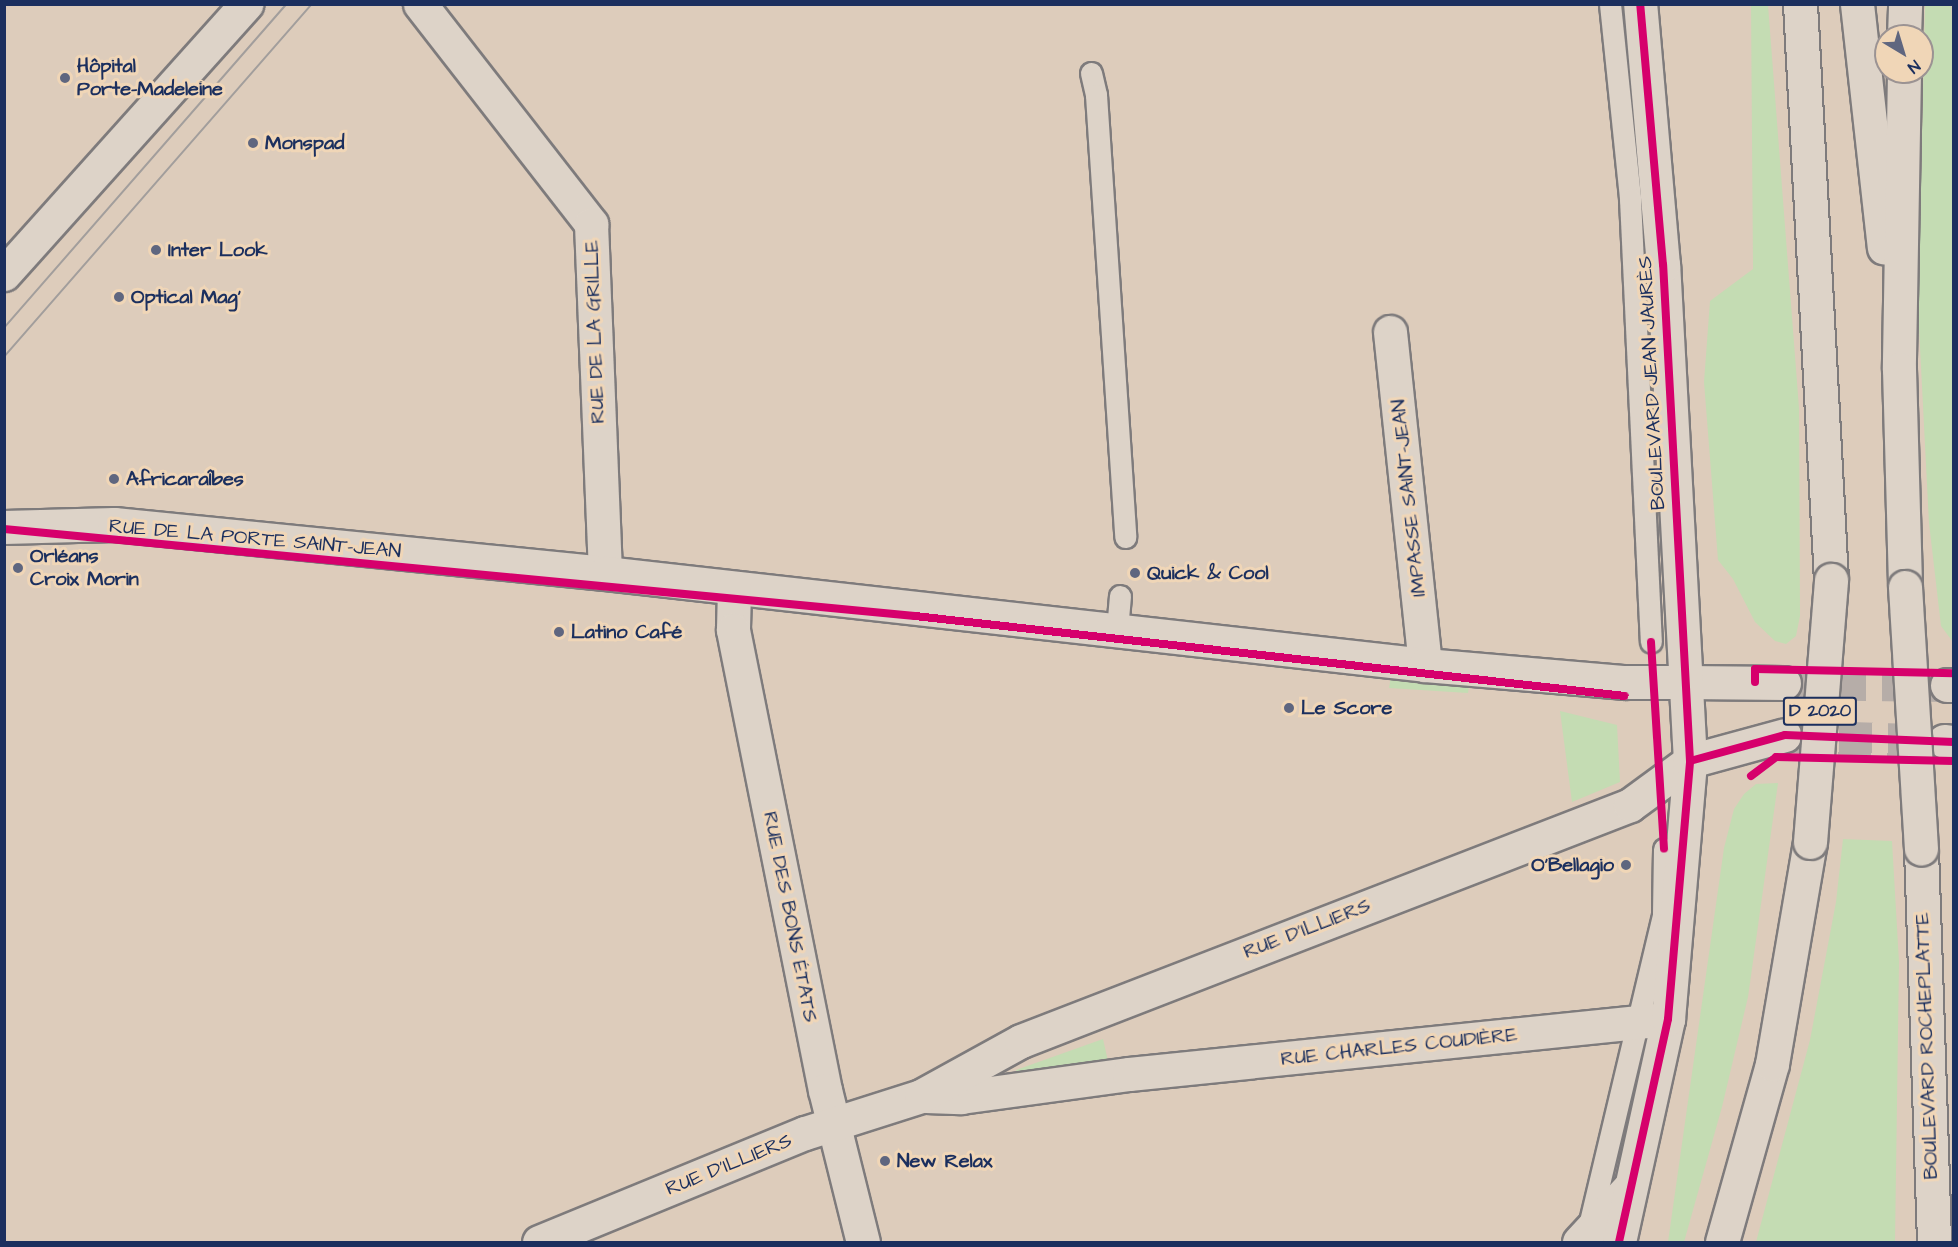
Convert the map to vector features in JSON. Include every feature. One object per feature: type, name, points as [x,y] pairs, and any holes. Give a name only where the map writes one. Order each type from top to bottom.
[{"type":"street","points":[[4,274],[246,4]]},
{"type":"street","name":"RUE DE LA GRILLE","points":[[420,4],[591,224],[605,573]]},
{"type":"street","name":"BOULEVARD JEAN JAURÈS","points":[[1641,4],[1662,265],[1690,761]]},
{"type":"street","name":"D 2020","points":[[1722,1242],[1772,1064],[1810,842],[1830,580],[1800,4]]},
{"type":"street","points":[[1857,4],[1899,369]]},
{"type":"street","points":[[1904,24],[1905,4]]},
{"type":"street","points":[[1899,369],[1904,84]]},
{"type":"street","name":"IMPASSE SAINT-JEAN","points":[[1390,332],[1425,665]]},
{"type":"street","name":"BOULEVARD ROCHEPLATTE","points":[[1899,369],[1905,587],[1921,849],[1934,1242]]},
{"type":"street","name":"RUE DE LA PORTE SAINT-JEAN","points":[[4,528],[114,524],[605,573],[1425,665],[1625,682],[1784,683]]},
{"type":"street","name":"RUE DES BONS ÉTATS","points":[[734,588],[733,630],[834,1123],[863,1242]]},
{"type":"street","points":[[1619,1242],[1668,1019],[1690,761],[1785,735]]},
{"type":"street","name":"RUE D'ILLIERS","points":[[539,1242],[834,1123],[921,1096],[1021,1041],[1630,805],[1690,761]]},
{"type":"street","name":"RUE CHARLES COUDIÈRE","points":[[1129,1074],[1668,1019]]},
{"type":"street","name":"RUE D'ILLIERS","points":[[921,1096],[961,1097],[1129,1074]]},
{"type":"street","points":[[1583,1239],[1630,1187]]},
{"type":"lane","points":[[1610,4],[1630,200],[1652,642]]},
{"type":"lane","points":[[1090,73],[1096,95],[1125,537]]},
{"type":"lane","points":[[1117,630],[1120,596]]},
{"type":"lane","points":[[1583,1239],[1663,914],[1664,849]]},
{"type":"green space","points":[[1751,5],[1768,5],[1799,408],[1800,616],[1796,636],[1786,644],[1775,641],[1755,622],[1733,579],[1718,560],[1704,382],[1710,301],[1753,269]]},
{"type":"green space","points":[[1925,5],[1951,5],[1953,43],[1953,642],[1941,626],[1929,523],[1918,308],[1923,84],[1934,84],[1934,24],[1925,24]]},
{"type":"green space","points":[[1391,676],[1469,686],[1468,693],[1389,688]]},
{"type":"green space","points":[[1560,711],[1617,725],[1620,782],[1572,802]]},
{"type":"green space","points":[[1778,783],[1748,997],[1722,1107],[1684,1242],[1668,1242],[1724,848],[1734,809],[1744,794],[1756,784]]},
{"type":"green space","points":[[1843,839],[1892,841],[1899,962],[1895,1242],[1756,1242],[1810,1040],[1836,902]]},
{"type":"green space","points":[[1103,1039],[1108,1061],[1017,1073],[1016,1070]]},
{"type":"tunnel","points":[[1784,683],[1947,685]]},
{"type":"tunnel","points":[[1790,736],[1942,741]]},
{"type":"tram line","points":[[4,328],[287,4]]},
{"type":"tram line","points":[[4,357],[312,4]]},
{"type":"cycle path","points":[[1619,1242],[1668,1019],[1690,761],[1663,265],[1640,4]]},
{"type":"cycle path","points":[[4,529],[915,616],[1625,696]]},
{"type":"cycle path","points":[[1651,642],[1664,849]]},
{"type":"cycle path","points":[[1755,682],[1755,669],[1954,673]]},
{"type":"cycle path","points":[[1690,761],[1785,735],[1954,742]]},
{"type":"cycle path","points":[[1751,776],[1776,757],[1954,761]]},
{"type":"place","name":"Hôpital Porte-Madeleine","points":[[65,78]]},
{"type":"place","name":"Monspad","points":[[253,143]]},
{"type":"place","name":"Inter Look","points":[[156,250]]},
{"type":"place","name":"Optical Mag'","points":[[119,297]]},
{"type":"place","name":"AfricaraÎbes","points":[[114,479]]},
{"type":"place","name":"Orléans Croix Morin","points":[[18,568]]},
{"type":"place","name":"Quick & Cool","points":[[1135,573]]},
{"type":"place","name":"Latino Café","points":[[559,632]]},
{"type":"place","name":"Le Score","points":[[1289,708]]},
{"type":"place","name":"O'Bellagio","points":[[1626,865]]},
{"type":"place","name":"New Relax","points":[[885,1161]]}]
